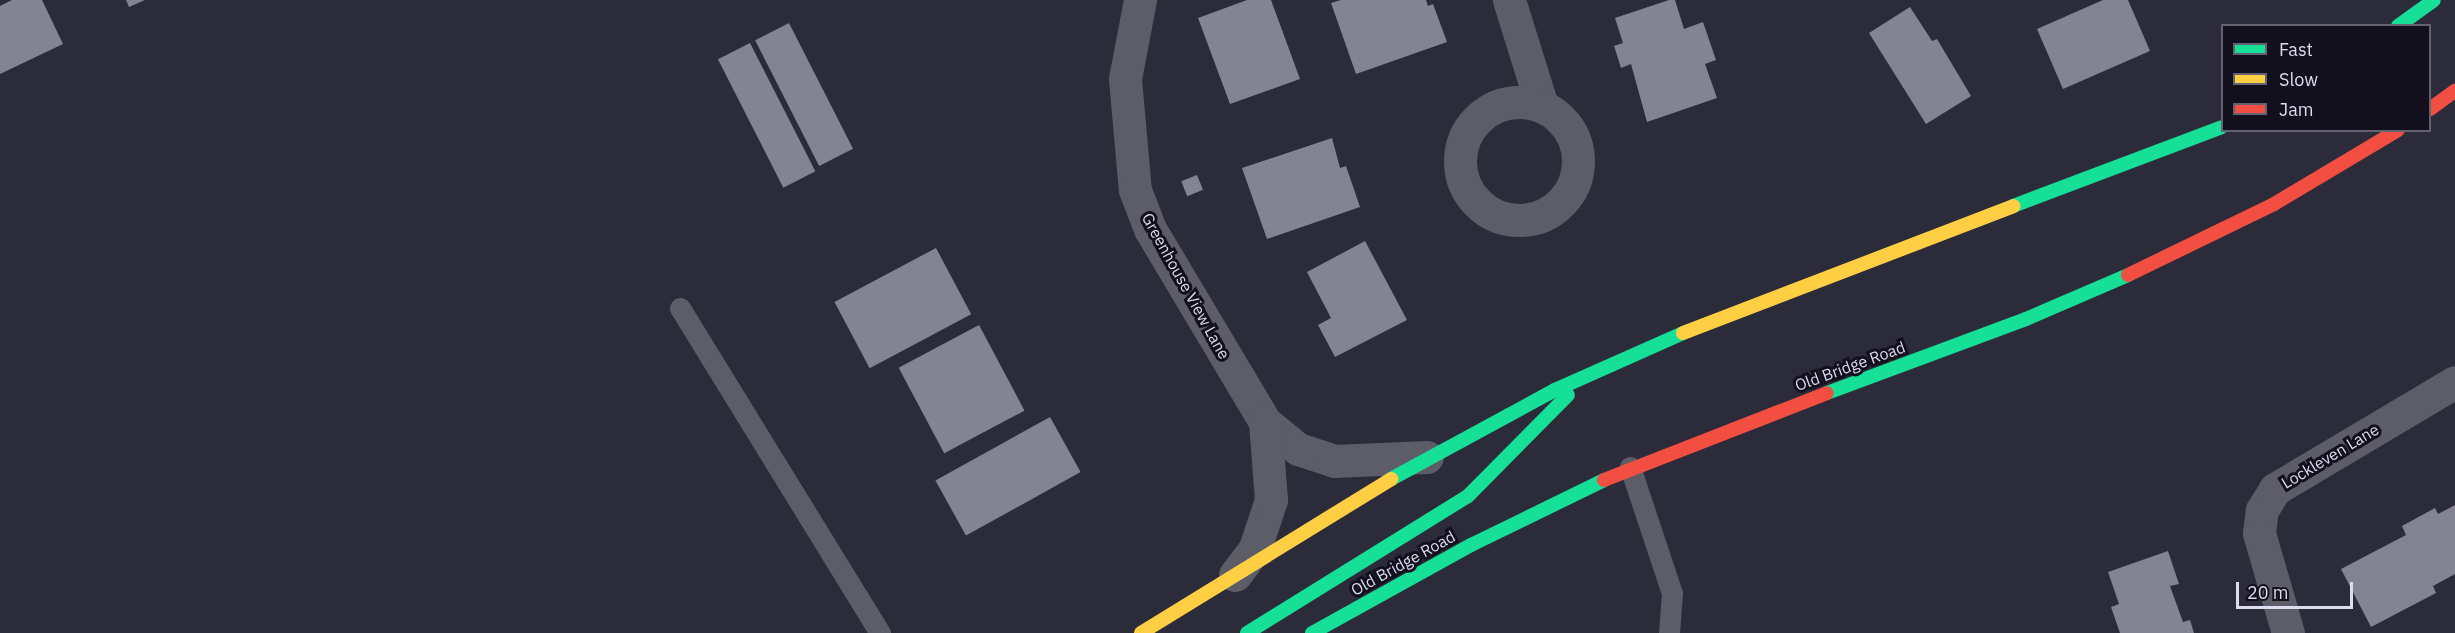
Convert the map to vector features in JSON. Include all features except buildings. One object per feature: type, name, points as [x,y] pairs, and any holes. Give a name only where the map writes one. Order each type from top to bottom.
[{"type":"main road","points":[[2401,24],[2434,0]]},
{"type":"main road","points":[[2431,108],[2455,91]]},
{"type":"main road","points":[[1141,633],[1427,457],[1586,376],[1787,292],[2221,128]]},
{"type":"main road","name":"Old Bridge Road","points":[[1312,633],[1471,545],[1630,467],[2026,319],[2152,265],[2274,204],[2395,132]]},
{"type":"main road","points":[[1247,633],[1468,496],[1586,376]]},
{"type":"street","name":"Greenhouse View Lane","points":[[1140,0],[1125,79],[1135,190],[1150,229],[1265,422],[1298,449],[1334,461],[1427,457]]},
{"type":"street","points":[[1509,0],[1542,106]]},
{"type":"street","name":"Lockleven Lane","points":[[2288,633],[2259,533],[2262,510],[2275,489],[2455,382]]},
{"type":"street","name":"Greenhouse View Lane","points":[[1235,575],[1255,548],[1271,500],[1265,422]]},
{"type":"lane","points":[[680,308],[880,633]]},
{"type":"lane","points":[[1630,467],[1672,593],[1669,633]]},
{"type":"traffic: fast","points":[[2401,24],[2434,0]]},
{"type":"traffic: fast","points":[[2013,206],[2221,127]]},
{"type":"traffic: fast","points":[[1827,393],[2026,319],[2128,275]]},
{"type":"traffic: fast","points":[[1391,479],[1555,390],[1683,333]]},
{"type":"traffic: fast","points":[[1247,633],[1468,496],[1568,395]]},
{"type":"traffic: fast","points":[[1312,633],[1471,545],[1604,480]]},
{"type":"traffic: slow","points":[[1683,333],[2013,206]]},
{"type":"traffic: slow","points":[[1141,633],[1391,479]]},
{"type":"traffic: jam","points":[[2431,108],[2455,91]]},
{"type":"traffic: jam","points":[[2128,275],[2274,204],[2395,132]]},
{"type":"traffic: jam","points":[[1604,480],[1827,393]]}]
